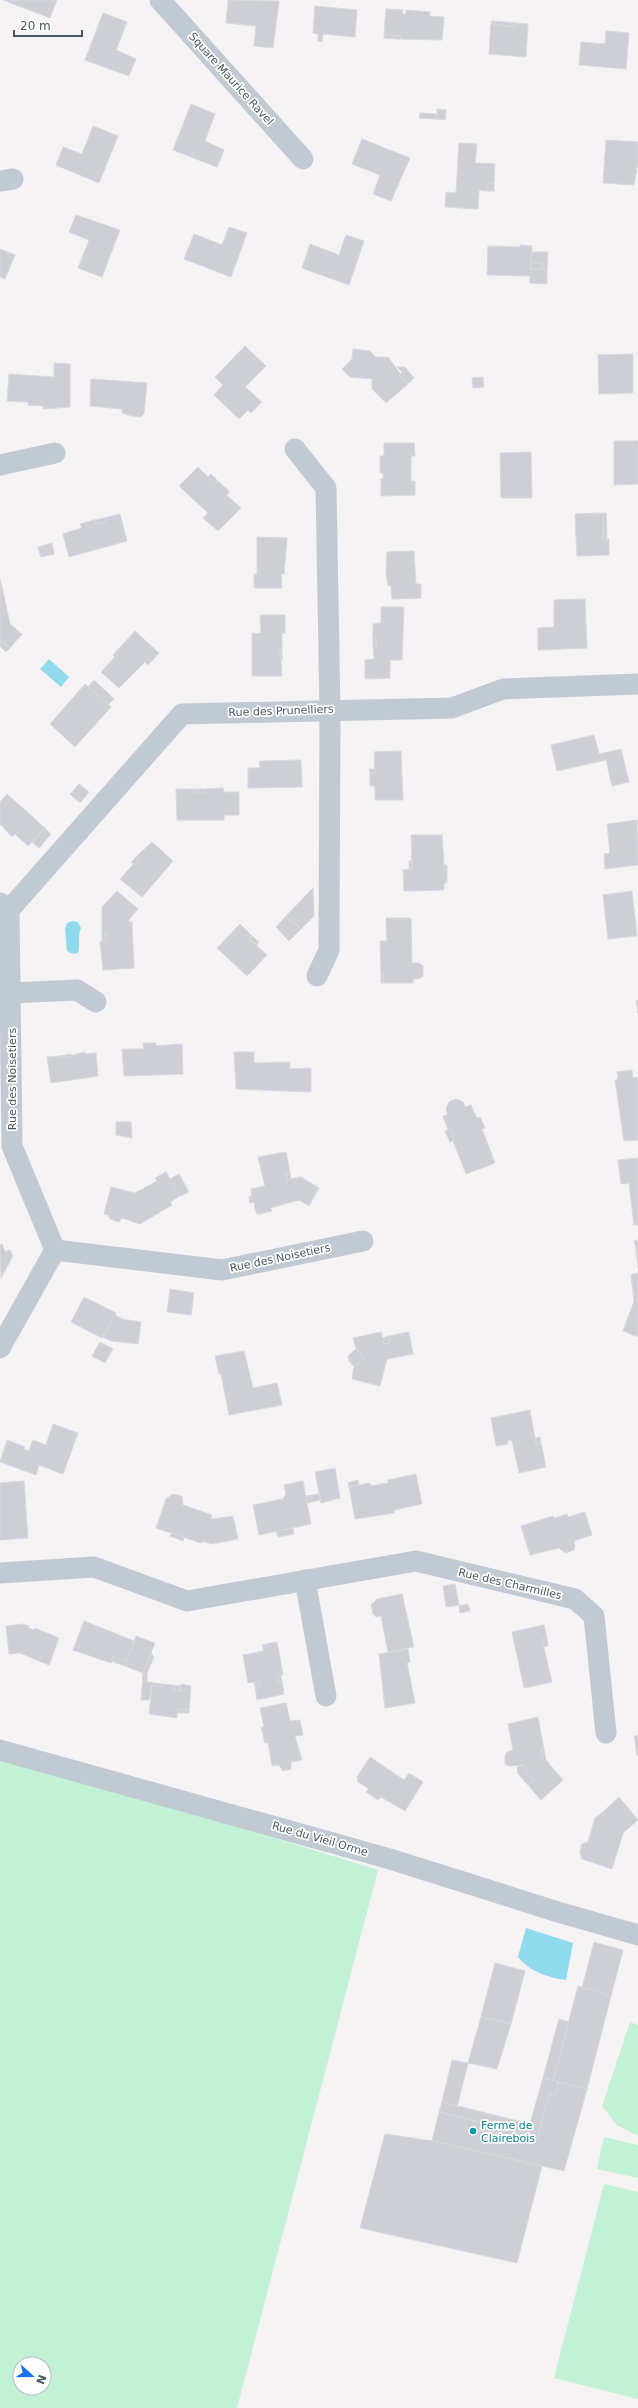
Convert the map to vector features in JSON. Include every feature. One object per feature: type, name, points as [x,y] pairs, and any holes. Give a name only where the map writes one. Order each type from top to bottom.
[{"type":"street","name":"Square Maurice Ravel","points":[[160,0],[303,159]]},
{"type":"street","points":[[295,449],[326,488],[330,710],[329,950],[318,976]]},
{"type":"street","points":[[0,465],[55,453]]},
{"type":"street","name":"Rue des Prunelliers","points":[[4,907],[182,714],[452,708],[503,689],[638,684]]},
{"type":"street","name":"Rue des Noisetiers","points":[[4,907],[11,993],[6,1018],[12,1146],[55,1250],[222,1270],[363,1241]]},
{"type":"street","points":[[11,993],[77,990],[96,1002]]},
{"type":"street","points":[[0,1348],[55,1250]]},
{"type":"street","name":"Rue des Charmilles","points":[[0,1573],[94,1567],[187,1601],[416,1561],[575,1599],[594,1616],[606,1733]]},
{"type":"street","points":[[305,1580],[326,1696]]},
{"type":"street","name":"Rue du Vieil Orme","points":[[0,1750],[390,1859],[558,1912],[638,1935]]},
{"type":"green space","points":[[0,1753],[378,1870],[237,2408],[0,2408]]},
{"type":"green space","points":[[630,2022],[638,2025],[638,2136],[617,2125],[602,2106]]},
{"type":"green space","points":[[604,2137],[638,2145],[638,2178],[597,2169]]},
{"type":"green space","points":[[604,2184],[638,2192],[638,2399],[554,2378]]},
{"type":"water","points":[[49,659],[69,677],[61,687],[40,669]]},
{"type":"water","points":[[72,921],[78,922],[81,928],[78,953],[73,954],[67,951],[65,929],[67,923]]},
{"type":"water","points":[[526,1928],[573,1943],[566,1980],[552,1978],[539,1973],[522,1962],[518,1957]]},
{"type":"building","points":[[3,0],[57,0],[50,18]]},
{"type":"building","points":[[228,0],[279,1],[273,48],[254,46],[256,26],[226,23]]},
{"type":"building","points":[[315,6],[357,10],[355,37],[323,34],[322,42],[318,41],[318,34],[313,33]]},
{"type":"building","points":[[386,9],[403,10],[402,14],[406,14],[406,10],[430,12],[429,16],[444,17],[442,40],[400,39],[401,36],[384,34]]},
{"type":"building","points":[[103,13],[127,22],[116,50],[136,59],[129,76],[85,60]]},
{"type":"building","points":[[492,21],[516,23],[515,27],[491,24]]},
{"type":"building","points":[[516,23],[528,24],[526,57],[489,54],[491,24],[515,27]]},
{"type":"building","points":[[606,31],[629,33],[626,69],[579,65],[581,42],[605,44]]},
{"type":"building","points":[[384,34],[401,36],[400,39],[384,38]]},
{"type":"building","points":[[191,104],[215,114],[205,141],[224,150],[217,167],[173,150]]},
{"type":"building","points":[[437,109],[446,110],[445,120],[437,119]]},
{"type":"building","points":[[420,113],[437,114],[437,119],[419,118]]},
{"type":"building","points":[[93,126],[118,136],[99,183],[56,165],[63,147],[82,154]]},
{"type":"building","points":[[362,139],[410,158],[391,201],[373,194],[380,175],[352,164]]},
{"type":"building","points":[[606,140],[638,142],[638,163],[634,185],[603,183]]},
{"type":"building","points":[[459,143],[477,144],[475,163],[495,164],[494,183],[488,183],[488,191],[479,190],[478,209],[445,207],[446,192],[456,193]]},
{"type":"building","points":[[488,183],[494,183],[494,191],[488,191]]},
{"type":"building","points":[[76,215],[120,230],[102,277],[78,268],[89,240],[69,232]]},
{"type":"building","points":[[229,227],[247,233],[231,277],[184,259],[194,234],[222,245]]},
{"type":"building","points":[[346,235],[364,241],[349,285],[302,268],[310,244],[339,255]]},
{"type":"building","points":[[520,245],[532,246],[531,269],[547,269],[547,284],[530,283],[530,276],[487,275],[488,246],[520,247]]},
{"type":"building","points":[[0,249],[15,255],[5,279],[0,277]]},
{"type":"building","points":[[532,252],[548,252],[547,269],[542,269],[542,263],[531,263]]},
{"type":"building","points":[[531,263],[542,263],[542,269],[531,269]]},
{"type":"building","points":[[245,346],[266,366],[253,379],[251,377],[243,385],[262,402],[251,413],[248,410],[239,419],[214,395],[223,385],[215,377]]},
{"type":"building","points":[[353,349],[370,351],[375,357],[388,357],[408,384],[386,403],[372,389],[372,379],[350,377],[342,369],[352,359]]},
{"type":"building","points":[[633,354],[633,393],[599,394],[598,355]]},
{"type":"building","points":[[54,363],[70,364],[70,407],[43,409],[43,406],[28,405],[28,402],[7,401],[9,374],[54,377]]},
{"type":"building","points":[[397,367],[405,367],[414,378],[408,384],[399,375],[402,372]]},
{"type":"building","points":[[251,377],[253,379],[245,387],[243,385]]},
{"type":"building","points":[[483,377],[484,387],[473,388],[472,378]]},
{"type":"building","points":[[91,379],[147,383],[144,414],[141,417],[132,416],[122,413],[122,409],[90,406]]},
{"type":"building","points":[[614,441],[638,441],[638,484],[614,485]]},
{"type":"building","points":[[384,443],[414,443],[415,456],[411,456],[411,481],[415,481],[415,495],[381,496],[381,478],[383,479],[383,473],[380,473],[380,456],[384,456]]},
{"type":"building","points":[[531,452],[532,498],[501,498],[500,453]]},
{"type":"building","points":[[198,467],[215,484],[218,481],[230,492],[226,495],[241,508],[218,531],[203,518],[208,513],[179,486]]},
{"type":"building","points":[[211,474],[218,481],[215,484],[208,477]]},
{"type":"building","points":[[603,513],[606,513],[607,539],[603,539]]},
{"type":"building","points":[[603,513],[603,539],[609,539],[609,555],[577,556],[575,514]]},
{"type":"building","points":[[120,514],[127,541],[69,557],[63,534],[82,528],[80,524],[94,520],[96,524],[105,522],[104,518]]},
{"type":"building","points":[[104,518],[105,522],[96,524],[94,520]]},
{"type":"building","points":[[257,537],[287,538],[284,574],[281,574],[282,588],[254,588],[254,574],[257,574]]},
{"type":"building","points":[[52,543],[54,554],[41,557],[38,547]]},
{"type":"building","points":[[414,551],[416,584],[421,584],[421,598],[392,599],[391,586],[388,585],[386,574],[387,552]]},
{"type":"building","points":[[0,578],[10,624],[22,634],[10,648],[0,640]]},
{"type":"building","points":[[585,599],[587,648],[538,650],[538,628],[554,627],[554,600]]},
{"type":"building","points":[[381,607],[404,607],[402,660],[390,660],[390,678],[365,679],[365,660],[374,659],[373,646],[376,646],[376,638],[373,638],[373,624],[381,623]]},
{"type":"building","points":[[260,615],[285,615],[285,633],[282,633],[282,649],[280,649],[282,676],[252,676],[252,634],[261,633]]},
{"type":"building","points":[[135,631],[159,653],[151,662],[148,659],[119,688],[101,672],[115,657],[113,655]]},
{"type":"building","points":[[373,638],[376,638],[376,646],[373,646]]},
{"type":"building","points":[[0,640],[10,648],[6,652],[0,646]]},
{"type":"building","points":[[280,649],[282,649],[282,660],[280,660]]},
{"type":"building","points":[[148,659],[151,662],[148,665],[145,662]]},
{"type":"building","points":[[94,680],[114,699],[108,705],[88,687]]},
{"type":"building","points":[[85,684],[111,707],[75,747],[50,724]]},
{"type":"building","points":[[594,735],[599,754],[621,749],[629,782],[612,786],[606,760],[557,771],[551,745]]},
{"type":"building","points":[[401,751],[403,800],[375,800],[375,786],[370,786],[370,772],[375,773],[374,752]]},
{"type":"building","points":[[301,760],[302,787],[248,788],[248,768],[260,768],[259,761]]},
{"type":"building","points":[[369,769],[375,769],[375,773],[370,772]]},
{"type":"building","points":[[79,784],[89,792],[80,803],[70,794]]},
{"type":"building","points":[[223,788],[224,792],[239,792],[239,815],[224,815],[224,820],[177,820],[176,789],[195,789],[195,792],[205,792],[204,789]]},
{"type":"building","points":[[195,789],[204,789],[205,792],[195,792]]},
{"type":"building","points":[[7,794],[45,828],[28,846],[15,834],[12,837],[0,824],[0,802]]},
{"type":"building","points":[[637,820],[638,865],[605,869],[604,854],[610,853],[607,824]]},
{"type":"building","points":[[45,828],[51,834],[39,848],[32,842]]},
{"type":"building","points":[[411,835],[442,835],[444,865],[447,865],[447,883],[444,883],[444,890],[404,891],[403,870],[412,869]]},
{"type":"building","points":[[152,842],[173,861],[142,897],[120,879],[139,858],[137,856]]},
{"type":"building","points":[[137,856],[139,858],[134,864],[131,862]]},
{"type":"building","points":[[409,861],[412,861],[412,869],[409,869]]},
{"type":"building","points":[[313,888],[314,916],[301,929],[286,916]]},
{"type":"building","points":[[117,891],[138,909],[128,921],[132,922],[134,968],[103,970],[100,942],[106,941],[106,934],[102,934],[102,907]]},
{"type":"building","points":[[632,891],[637,936],[608,939],[603,895]]},
{"type":"building","points":[[286,916],[301,929],[289,941],[276,927]]},
{"type":"building","points":[[386,918],[411,918],[412,963],[419,963],[423,966],[423,976],[419,979],[413,979],[413,983],[383,983],[383,973],[381,973],[380,941],[387,941]]},
{"type":"building","points":[[240,924],[252,936],[249,939],[267,955],[247,976],[217,948]]},
{"type":"building","points":[[102,934],[106,934],[106,941],[102,942]]},
{"type":"building","points":[[252,936],[259,942],[257,945],[249,939]]},
{"type":"building","points":[[381,973],[383,973],[383,983],[381,983]]},
{"type":"building","points":[[638,1000],[638,1013],[636,1001]]},
{"type":"building","points":[[143,1043],[156,1043],[156,1046],[182,1044],[183,1074],[124,1076],[122,1049],[144,1049]]},
{"type":"building","points":[[85,1052],[85,1054],[96,1053],[98,1076],[51,1083],[47,1057],[60,1056],[61,1058]]},
{"type":"building","points":[[234,1052],[254,1052],[254,1063],[290,1062],[290,1069],[311,1068],[311,1092],[236,1089]]},
{"type":"building","points":[[71,1054],[72,1056],[61,1058],[60,1056]]},
{"type":"building","points":[[632,1070],[633,1078],[638,1077],[638,1140],[624,1141],[615,1080],[618,1079],[617,1072]]},
{"type":"building","points":[[456,1099],[463,1102],[465,1107],[471,1105],[477,1118],[480,1117],[485,1128],[482,1129],[495,1163],[466,1174],[453,1141],[451,1129],[448,1130],[443,1116],[448,1114],[446,1109],[449,1102]]},
{"type":"building","points":[[116,1122],[131,1122],[132,1138],[116,1135]]},
{"type":"building","points":[[451,1129],[454,1140],[450,1142],[445,1131]]},
{"type":"building","points":[[286,1152],[290,1172],[286,1173],[287,1180],[301,1177],[319,1188],[309,1206],[299,1200],[270,1208],[272,1211],[260,1214],[258,1208],[255,1209],[254,1202],[250,1203],[249,1197],[252,1196],[251,1189],[265,1186],[258,1157]]},
{"type":"building","points":[[638,1158],[638,1225],[634,1225],[629,1183],[621,1184],[618,1160]]},
{"type":"building","points":[[166,1172],[180,1196],[170,1202],[172,1205],[140,1224],[122,1218],[119,1222],[110,1219],[108,1215],[104,1214],[111,1187],[135,1193],[157,1181],[155,1178]]},
{"type":"building","points":[[290,1172],[291,1180],[287,1180],[286,1173]]},
{"type":"building","points":[[179,1174],[189,1192],[180,1196],[170,1179]]},
{"type":"building","points":[[258,1208],[260,1214],[257,1214],[255,1209]]},
{"type":"building","points":[[638,1240],[638,1250],[636,1250],[634,1241]]},
{"type":"building","points":[[2,1244],[5,1252],[10,1250],[13,1256],[1,1278],[0,1245]]},
{"type":"building","points":[[636,1250],[638,1250],[638,1268]]},
{"type":"building","points":[[638,1273],[638,1337],[623,1331],[634,1301],[631,1275]]},
{"type":"building","points":[[170,1289],[194,1293],[191,1315],[167,1312]]},
{"type":"building","points":[[84,1297],[116,1313],[102,1338],[71,1322]]},
{"type":"building","points":[[115,1315],[122,1319],[141,1322],[138,1344],[111,1341],[103,1337]]},
{"type":"building","points":[[381,1332],[384,1344],[390,1343],[389,1336],[409,1332],[413,1354],[387,1359],[380,1386],[352,1379],[354,1367],[364,1358],[356,1349],[353,1338]]},
{"type":"building","points":[[389,1336],[390,1343],[384,1344],[382,1338]]},
{"type":"building","points":[[100,1342],[113,1349],[105,1363],[92,1356]]},
{"type":"building","points":[[356,1349],[364,1358],[354,1367],[349,1361],[348,1356]]},
{"type":"building","points":[[244,1351],[253,1388],[277,1383],[282,1405],[229,1415],[221,1374],[219,1374],[215,1356]]},
{"type":"building","points":[[530,1410],[536,1444],[541,1443],[546,1467],[519,1473],[512,1440],[507,1441],[508,1444],[496,1446],[491,1418]]},
{"type":"building","points":[[53,1424],[78,1433],[63,1474],[39,1465],[36,1475],[0,1462],[7,1440],[25,1447],[24,1449],[29,1451],[33,1440],[46,1445]]},
{"type":"building","points":[[540,1437],[541,1443],[536,1444],[535,1438]]},
{"type":"building","points":[[335,1468],[340,1498],[321,1503],[315,1472]]},
{"type":"building","points":[[416,1474],[422,1504],[394,1510],[394,1513],[355,1519],[349,1487],[370,1483],[371,1486],[388,1483],[388,1480]]},
{"type":"building","points":[[358,1480],[359,1485],[349,1487],[348,1483]]},
{"type":"building","points":[[24,1481],[28,1538],[0,1540],[0,1483]]},
{"type":"building","points":[[303,1481],[311,1524],[259,1535],[253,1505],[283,1499],[286,1494],[284,1485]]},
{"type":"building","points":[[173,1494],[182,1496],[183,1505],[212,1515],[211,1519],[233,1516],[238,1539],[212,1544],[202,1541],[201,1543],[156,1528],[166,1499]]},
{"type":"building","points":[[319,1494],[320,1500],[307,1503],[306,1496]]},
{"type":"building","points":[[585,1512],[592,1535],[574,1541],[574,1550],[565,1553],[559,1548],[530,1555],[521,1526],[553,1516],[554,1518],[567,1514],[568,1517]]},
{"type":"building","points":[[293,1528],[294,1534],[278,1537],[276,1531]]},
{"type":"building","points":[[172,1533],[184,1537],[183,1541],[170,1536]]},
{"type":"building","points":[[455,1584],[459,1605],[446,1607],[443,1586]]},
{"type":"building","points":[[402,1594],[414,1647],[388,1652],[381,1616],[376,1617],[373,1614],[371,1605],[377,1599]]},
{"type":"building","points":[[468,1604],[470,1611],[460,1613],[459,1606]]},
{"type":"building","points":[[84,1621],[134,1641],[127,1662],[113,1657],[111,1663],[73,1650]]},
{"type":"building","points":[[23,1624],[29,1626],[28,1628],[35,1630],[35,1628],[59,1638],[49,1665],[20,1653],[9,1654],[6,1626]]},
{"type":"building","points":[[544,1625],[547,1638],[542,1639],[552,1682],[524,1688],[512,1632]]},
{"type":"building","points":[[136,1636],[155,1643],[143,1673],[125,1666]]},
{"type":"building","points":[[547,1638],[548,1646],[544,1647],[542,1639]]},
{"type":"building","points":[[277,1642],[283,1675],[277,1677],[278,1681],[282,1681],[284,1694],[257,1700],[255,1686],[260,1685],[259,1681],[248,1683],[243,1655],[264,1651],[262,1645]]},
{"type":"building","points":[[408,1649],[410,1662],[407,1663],[415,1703],[385,1708],[379,1654]]},
{"type":"building","points":[[151,1653],[154,1657],[147,1673],[147,1682],[162,1684],[162,1687],[152,1685],[149,1700],[141,1700],[143,1673]]},
{"type":"building","points":[[113,1657],[127,1662],[125,1666],[111,1661]]},
{"type":"building","points":[[281,1676],[282,1681],[278,1681],[277,1677]]},
{"type":"building","points":[[259,1681],[260,1685],[255,1686],[254,1682]]},
{"type":"building","points":[[162,1684],[174,1685],[174,1690],[180,1691],[181,1684],[191,1686],[189,1710],[178,1709],[177,1718],[149,1714],[152,1685],[162,1687]]},
{"type":"building","points":[[174,1685],[180,1686],[180,1691],[174,1690]]},
{"type":"building","points":[[286,1703],[290,1721],[300,1720],[303,1735],[295,1736],[302,1760],[291,1762],[291,1769],[283,1771],[279,1765],[272,1766],[268,1742],[265,1743],[261,1727],[264,1727],[260,1708]]},
{"type":"building","points":[[178,1709],[189,1710],[189,1713],[178,1713]]},
{"type":"building","points":[[538,1717],[544,1750],[541,1750],[543,1760],[546,1760],[563,1780],[541,1800],[528,1785],[534,1781],[526,1772],[524,1765],[509,1766],[505,1764],[505,1756],[507,1752],[513,1750],[508,1724]]},
{"type":"building","points":[[638,1735],[638,1755],[637,1755],[634,1736]]},
{"type":"building","points":[[541,1750],[544,1750],[546,1760],[543,1760]]},
{"type":"building","points":[[370,1757],[404,1780],[409,1773],[423,1782],[405,1811],[381,1797],[378,1800],[366,1792],[369,1789],[358,1782],[357,1777]]},
{"type":"building","points":[[524,1765],[526,1772],[534,1781],[528,1785],[518,1774],[517,1767]]},
{"type":"building","points":[[619,1797],[638,1820],[623,1833],[612,1869],[582,1859],[580,1852],[582,1844],[588,1842],[595,1818],[598,1816],[600,1818],[606,1813],[604,1811]]},
{"type":"building","points":[[604,1811],[606,1813],[600,1818],[598,1816]]},
{"type":"building","points":[[594,1942],[623,1950],[611,1996],[582,1988]]},
{"type":"building","points":[[495,1963],[525,1971],[511,2024],[481,2017]]},
{"type":"building","points":[[578,1986],[611,1996],[587,2089],[553,2081]]},
{"type":"building","points":[[481,2017],[511,2024],[497,2069],[468,2063]]},
{"type":"building","points":[[559,2019],[569,2022],[553,2081],[543,2078]]},
{"type":"building","points":[[452,2060],[468,2063],[457,2107],[442,2102]]},
{"type":"building","points":[[543,2078],[558,2082],[556,2095],[549,2094],[538,2137],[439,2112],[442,2102],[530,2124]]},
{"type":"building","name":"Ferme de Clairebois","points":[[558,2082],[587,2089],[564,2171],[432,2141],[439,2112],[538,2137],[549,2094],[556,2095]]},
{"type":"building","points":[[385,2134],[432,2141],[542,2166],[517,2263],[360,2228]]},
{"type":"place","name":"Ferme de Clairebois","points":[[473,2131]]}]
